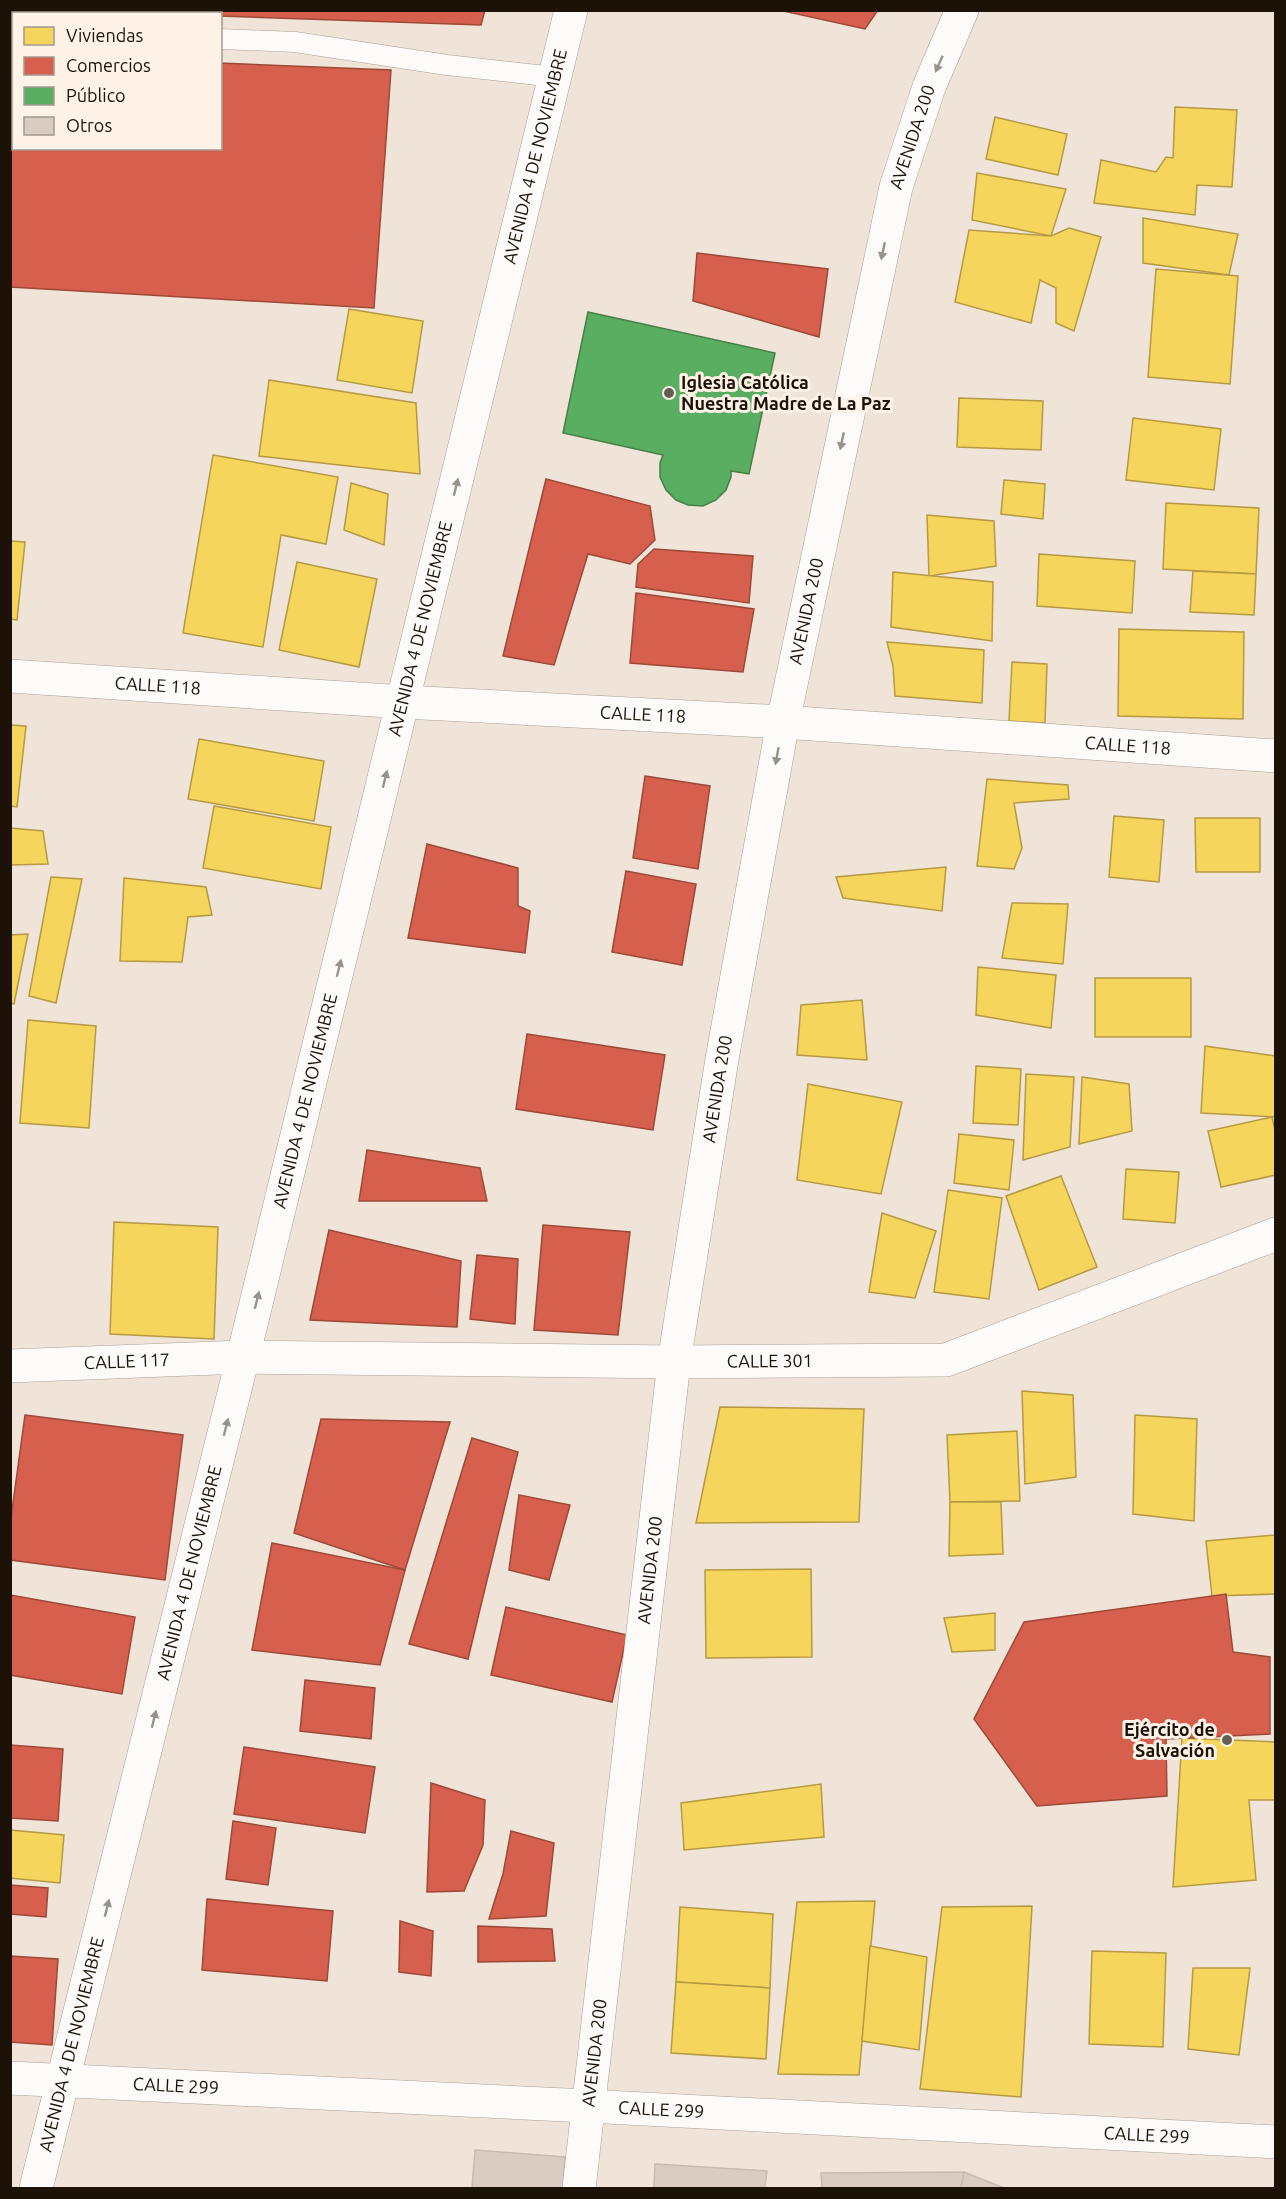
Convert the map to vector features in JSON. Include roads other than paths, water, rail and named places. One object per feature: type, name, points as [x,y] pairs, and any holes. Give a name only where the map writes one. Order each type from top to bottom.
[{"type":"street","name":"AVENIDA 4 DE NOVIEMBRE","points":[[36,2188],[404,702],[571,10]]},
{"type":"street","name":"AVENIDA 200","points":[[579,2188],[674,1362],[722,1059],[783,722],[896,187],[929,87],[962,10]]},
{"type":"street","name":"CALLE 118","points":[[10,676],[404,702],[783,722],[1275,756]]},
{"type":"street","name":"CALLE 301","points":[[243,1357],[674,1362],[946,1360],[1275,1234]]},
{"type":"street","name":"CALLE 117","points":[[10,1366],[243,1357]]},
{"type":"street","name":"CALLE 299","points":[[10,2078],[1275,2142]]},
{"type":"lane","points":[[222,39],[295,42],[447,65],[555,77]]},
{"type":"place","name":"Iglesia Católica Nuestra Madre de La Paz","points":[[669,393]]},
{"type":"place","name":"Ejército de Salvación","points":[[1227,1740]]}]
